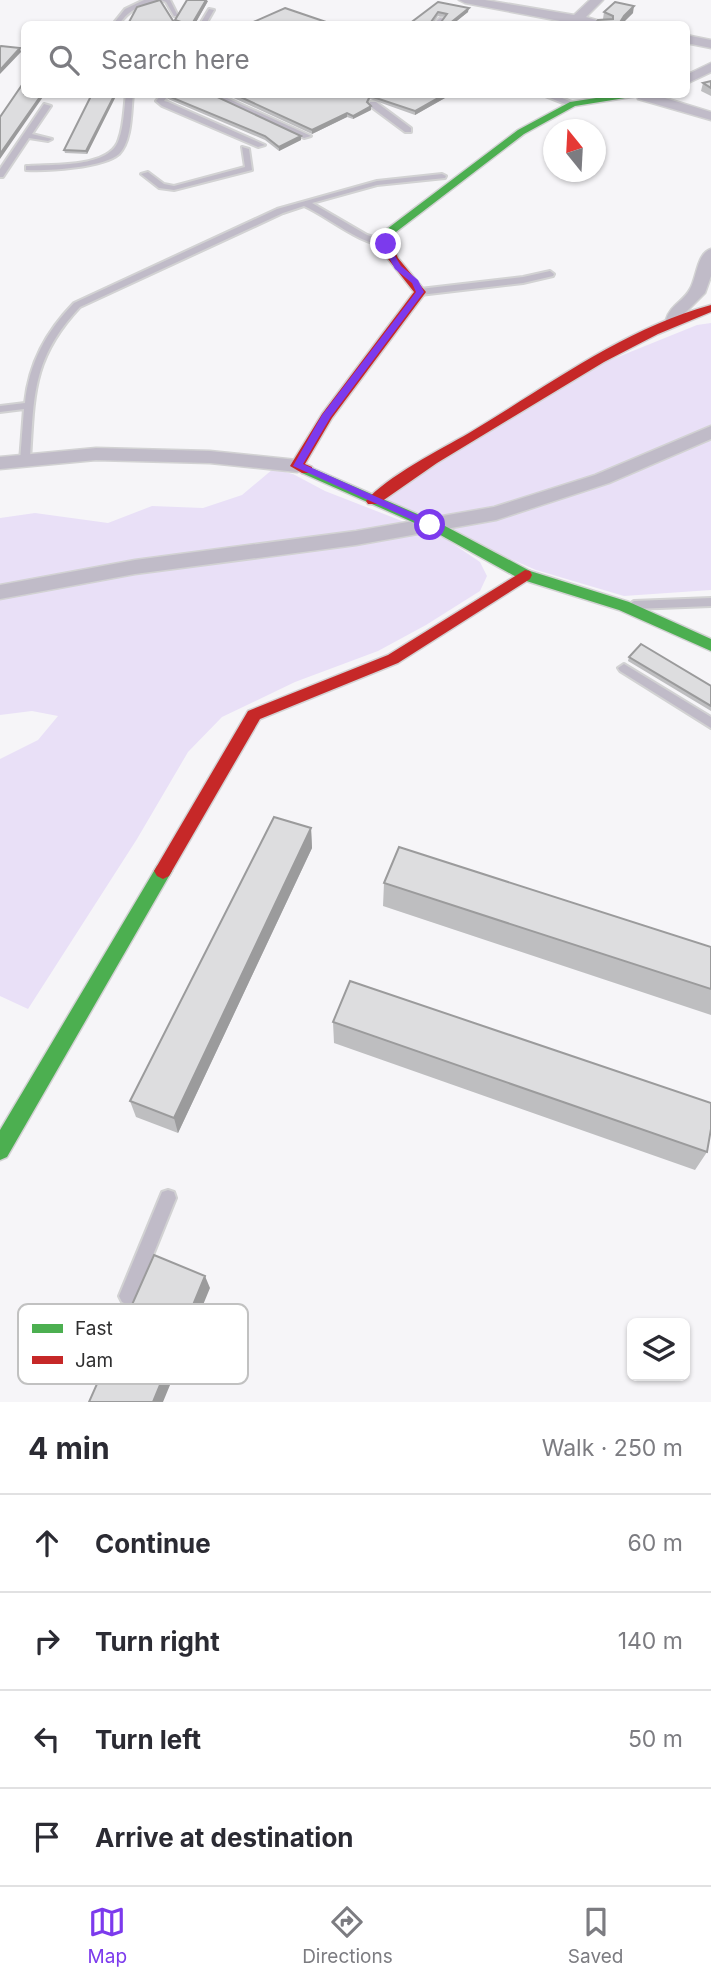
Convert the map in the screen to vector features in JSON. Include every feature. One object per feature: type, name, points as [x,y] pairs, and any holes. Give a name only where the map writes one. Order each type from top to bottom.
[{"type":"street","points":[[466,0],[583,21]]},
{"type":"street","points":[[576,20],[597,0]]},
{"type":"street","points":[[690,40],[711,44]]},
{"type":"street","points":[[690,79],[710,69]]},
{"type":"street","points":[[298,466],[326,417],[420,292],[415,282],[398,267],[386,244],[387,234],[521,132],[573,104],[620,98]]},
{"type":"street","points":[[654,98],[711,116]]},
{"type":"street","points":[[674,320],[676,312],[696,293],[711,254]]},
{"type":"street","points":[[373,501],[562,381],[674,320],[711,308]]},
{"type":"street","points":[[0,592],[135,567],[356,538],[496,513],[553,496],[643,463],[711,432]]},
{"type":"street","points":[[0,463],[96,454],[210,457],[298,466],[430,525],[525,575],[624,606],[711,645]]},
{"type":"street","points":[[0,1150],[254,715],[393,659],[525,575]]},
{"type":"lane","points":[[118,21],[122,13],[138,3],[155,0]]},
{"type":"lane","points":[[164,0],[169,1],[176,15]]},
{"type":"lane","points":[[205,21],[211,10]]},
{"type":"lane","points":[[29,168],[95,163],[116,152],[123,140],[129,98]]},
{"type":"lane","points":[[163,98],[160,101],[165,104],[261,145]]},
{"type":"lane","points":[[220,98],[307,136]]},
{"type":"lane","points":[[555,98],[573,104]]},
{"type":"lane","points":[[373,104],[408,130]]},
{"type":"lane","points":[[0,175],[47,106]]},
{"type":"lane","points":[[29,136],[48,139]]},
{"type":"lane","points":[[145,174],[167,188],[186,185],[249,168],[245,149]]},
{"type":"lane","points":[[25,461],[27,405],[34,375],[48,337],[77,305],[280,211],[377,183],[442,176]]},
{"type":"lane","points":[[305,203],[331,215],[343,226],[370,240],[386,244]]},
{"type":"lane","points":[[420,292],[523,280],[550,274]]},
{"type":"lane","points":[[0,409],[27,405]]},
{"type":"lane","points":[[624,606],[711,602]]},
{"type":"lane","points":[[624,668],[711,723]]},
{"type":"lane","points":[[128,1296],[168,1198]]},
{"type":"shaded area","points":[[711,323],[711,590],[624,596],[536,570],[376,501],[598,365],[697,325]]},
{"type":"shaded area","points":[[273,469],[293,474],[325,491],[443,537],[480,562],[487,576],[480,591],[378,651],[295,682],[222,717],[188,752],[137,839],[28,1009],[0,996],[0,759],[38,740],[58,716],[32,711],[0,715],[0,518],[35,513],[108,523],[152,506],[203,508],[242,495]]},
{"type":"building","points":[[160,0],[173,21],[130,21],[137,7]]},
{"type":"building","points":[[187,0],[206,0],[194,21],[175,20]]},
{"type":"building","points":[[438,2],[469,8],[453,21],[442,21],[447,14],[438,12],[432,21],[413,21]]},
{"type":"building","points":[[615,2],[634,6],[621,21],[597,21],[613,19],[613,16],[604,12]]},
{"type":"building","points":[[285,8],[323,21],[256,21]]},
{"type":"building","points":[[0,47],[20,48],[0,70]]},
{"type":"building","points":[[21,86],[21,98],[39,98],[0,154],[0,117]]},
{"type":"building","points":[[90,98],[113,98],[86,151],[64,150]]},
{"type":"building","points":[[173,98],[220,98],[301,136],[279,147],[265,136]]},
{"type":"building","points":[[243,98],[369,98],[367,102],[371,106],[353,116],[347,113],[312,130]]},
{"type":"building","points":[[376,98],[438,98],[415,111]]},
{"type":"building","points":[[641,644],[711,686],[711,706],[629,657]]},
{"type":"building","points":[[274,817],[311,828],[174,1118],[130,1101]]},
{"type":"building","points":[[399,847],[711,947],[711,989],[384,883]]},
{"type":"building","points":[[350,981],[711,1103],[711,1129],[707,1152],[333,1022]]},
{"type":"building","points":[[154,1255],[205,1276],[193,1304],[132,1304]]},
{"type":"building","points":[[97,1384],[160,1384],[153,1402],[89,1402]]},
{"type":"traffic: fast","points":[[388,246],[387,234],[521,132],[573,104],[617,98]]},
{"type":"traffic: fast","points":[[307,470],[440,529],[525,575],[624,606],[711,645]]},
{"type":"traffic: fast","points":[[0,1150],[163,871]]},
{"type":"traffic: jam","points":[[307,470],[297,466],[326,417],[420,292],[393,259],[388,246]]},
{"type":"traffic: jam","points":[[373,501],[432,460],[600,359],[654,331],[711,308]]},
{"type":"traffic: jam","points":[[163,871],[254,715],[393,659],[525,575]]},
{"type":"route","points":[[386,244],[398,267],[415,282],[420,292],[326,417],[298,466],[430,525]]}]
